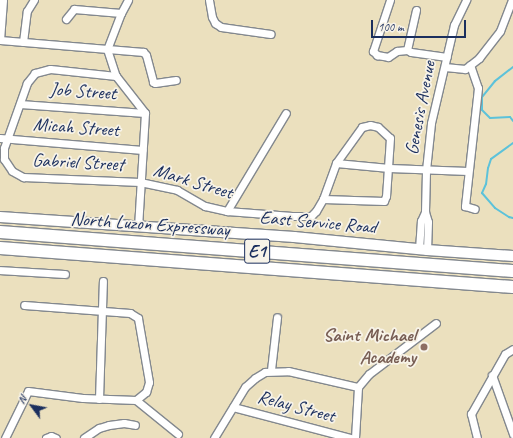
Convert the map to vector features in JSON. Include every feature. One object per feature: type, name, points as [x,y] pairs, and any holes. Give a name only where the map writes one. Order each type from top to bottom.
[{"type":"highway","name":"North Luzon Expressway","points":[[0,232],[513,271]]},
{"type":"highway","name":"North Luzon Expressway","points":[[0,248],[513,286]]},
{"type":"main road","name":"East Service Road","points":[[0,217],[294,237],[423,250],[513,256]]},
{"type":"street","points":[[3,0],[0,40],[143,52],[146,55],[153,82],[176,80]]},
{"type":"street","points":[[23,42],[27,11],[34,0]]},
{"type":"street","points":[[128,0],[121,13],[107,49],[116,76],[144,113],[138,227]]},
{"type":"street","points":[[209,0],[212,17],[215,23],[221,27],[271,34]]},
{"type":"street","points":[[390,0],[373,51],[376,55],[388,56],[407,50],[411,52],[447,57]]},
{"type":"street","name":"Genesis Avenue","points":[[423,250],[428,222],[425,212],[426,170],[431,123],[454,25],[466,0]]},
{"type":"street","points":[[445,67],[465,69],[479,58],[500,31],[512,0]]},
{"type":"street","points":[[66,19],[74,9],[121,13]]},
{"type":"street","points":[[407,50],[416,10]]},
{"type":"street","points":[[470,65],[478,88],[465,206],[475,210]]},
{"type":"street","name":"Gabriel Street","points":[[116,76],[50,69],[35,73],[27,83],[20,104],[3,139],[4,159],[12,171],[23,177],[140,182]]},
{"type":"street","name":"Job Street","points":[[20,104],[144,113]]},
{"type":"street","points":[[227,211],[286,113]]},
{"type":"street","name":"Mark Street","points":[[140,182],[177,190],[205,206],[227,211],[310,216],[316,211],[323,199],[336,163],[362,127],[370,125],[378,127],[390,138],[388,168]]},
{"type":"street","name":"Micah Street","points":[[3,139],[142,150]]},
{"type":"street","points":[[336,163],[388,168],[468,171]]},
{"type":"street","points":[[323,199],[384,201],[386,196],[388,168]]},
{"type":"street","points":[[0,270],[65,274]]},
{"type":"street","points":[[99,399],[104,282]]},
{"type":"street","points":[[24,305],[130,313],[138,318],[149,382],[146,392],[136,400]]},
{"type":"street","points":[[271,370],[277,317]]},
{"type":"street","points":[[355,438],[358,387],[369,374],[436,323]]},
{"type":"street","points":[[477,438],[471,414],[505,354],[513,350]]},
{"type":"street","points":[[214,438],[245,387],[255,378],[271,370],[288,371],[358,387]]},
{"type":"street","points":[[492,375],[513,434]]},
{"type":"street","points":[[5,438],[28,391],[99,399],[136,400],[178,434]]},
{"type":"street","name":"Relay Street","points":[[233,407],[350,438]]},
{"type":"street","points":[[84,438],[99,428],[109,425],[124,423],[134,425]]},
{"type":"street","points":[[46,438],[51,436],[56,438]]},
{"type":"waterway","points":[[513,67],[495,81],[482,97],[482,110],[490,118],[510,117],[513,121]]},
{"type":"waterway","points":[[513,143],[491,159],[486,184],[482,193],[495,208],[513,218]]},
{"type":"place","name":"Saint Michael Academy","points":[[424,347]]}]
